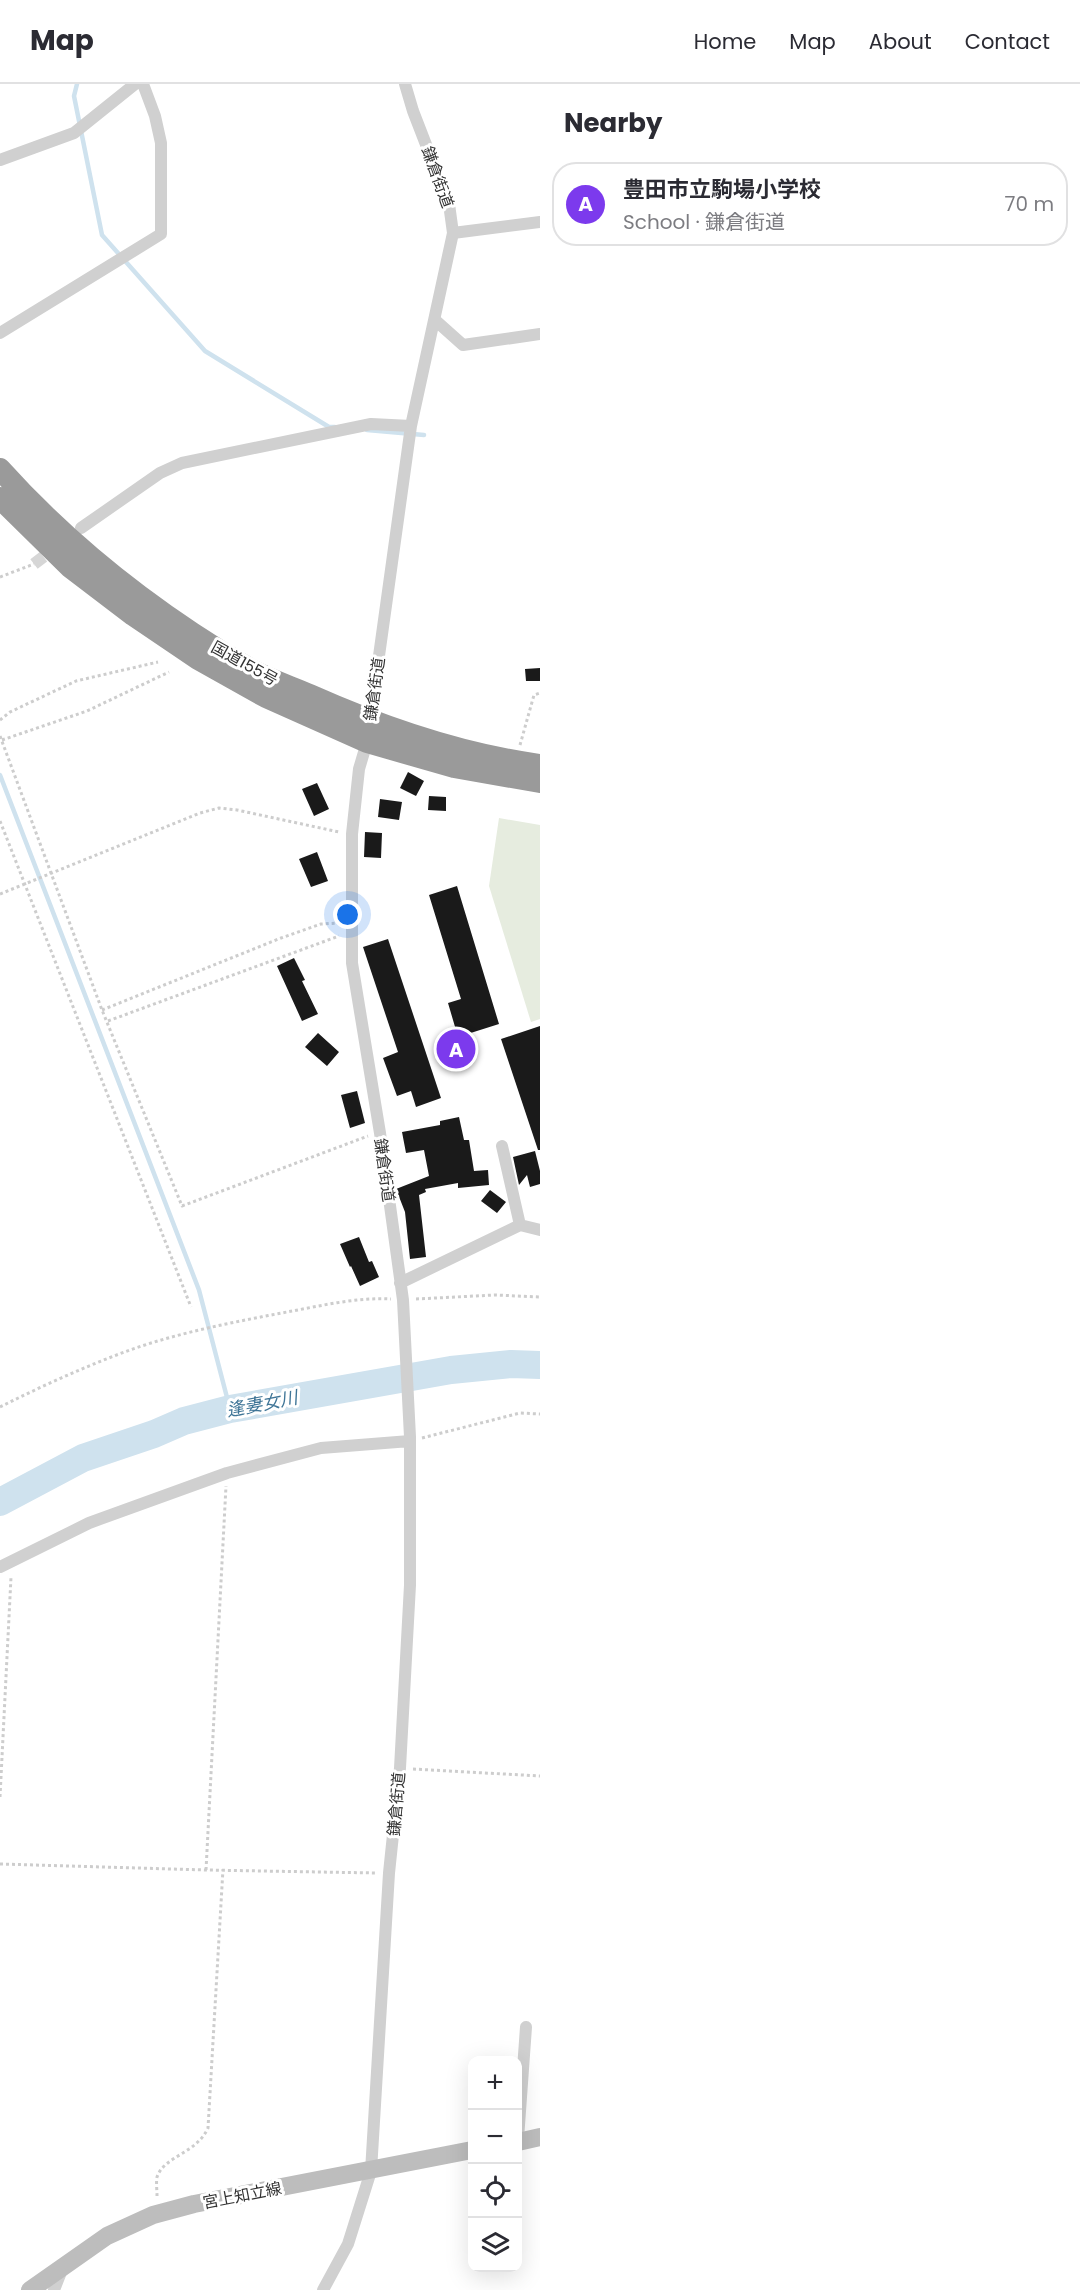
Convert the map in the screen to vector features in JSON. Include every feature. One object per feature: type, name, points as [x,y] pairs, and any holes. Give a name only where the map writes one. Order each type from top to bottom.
[{"type":"highway","name":"国道155号","points":[[0,469],[38,511],[88,556],[172,620],[249,669],[369,732],[432,742],[516,762],[540,765]]},
{"type":"highway","name":"国道155号","points":[[0,498],[70,567],[133,615],[179,647],[266,697],[369,732],[454,767],[540,782]]},
{"type":"main road","points":[[522,2139],[540,2137]]},
{"type":"main road","name":"宮上知立線","points":[[30,2290],[107,2236],[153,2215],[194,2204],[468,2151]]},
{"type":"street","points":[[0,160],[74,133],[135,84]]},
{"type":"street","points":[[0,333],[161,234],[161,144],[155,116],[143,84]]},
{"type":"street","name":"鎌倉街道","points":[[323,2290],[348,2244],[371,2170],[389,1873],[400,1768],[410,1585],[410,1439],[403,1302],[380,1132],[352,963],[352,834],[358,769],[369,732],[411,426],[453,233],[449,204],[405,84]]},
{"type":"street","points":[[453,233],[540,220]]},
{"type":"street","points":[[435,320],[463,345],[540,334]]},
{"type":"street","points":[[81,528],[160,473],[182,463],[371,424],[411,426]]},
{"type":"street","points":[[502,1146],[520,1225]]},
{"type":"street","points":[[400,1283],[520,1225],[540,1230]]},
{"type":"street","points":[[0,1567],[89,1523],[227,1473],[321,1448],[410,1439]]},
{"type":"street","points":[[520,2110],[526,2027]]},
{"type":"street","points":[[54,2290],[63,2266]]},
{"type":"path","points":[[0,577],[34,564]]},
{"type":"path","points":[[0,720],[10,712],[76,681],[158,662]]},
{"type":"path","points":[[169,672],[87,711],[1,738],[102,1010],[182,1206],[380,1132]]},
{"type":"path","points":[[516,762],[534,695],[540,693]]},
{"type":"path","points":[[0,894],[200,813],[219,808],[352,834]]},
{"type":"path","points":[[0,821],[191,1307]]},
{"type":"path","points":[[102,1010],[281,938],[321,924],[353,921]]},
{"type":"path","points":[[108,1021],[335,937],[352,935]]},
{"type":"path","points":[[0,1407],[41,1387],[132,1349],[199,1330],[307,1308],[376,1298],[403,1302],[495,1295],[540,1297]]},
{"type":"path","points":[[410,1439],[519,1413],[540,1414]]},
{"type":"path","points":[[206,1870],[227,1473]]},
{"type":"path","points":[[0,1797],[12,1560]]},
{"type":"path","points":[[400,1768],[540,1776]]},
{"type":"path","points":[[0,1864],[389,1873]]},
{"type":"path","points":[[157,2196],[157,2178],[163,2166],[194,2147],[203,2138],[208,2128],[224,1869]]},
{"type":"shaded area","points":[[499,818],[540,825],[540,1019],[531,1022],[489,886]]},
{"type":"building","points":[[540,668],[540,681],[526,681],[525,669]]},
{"type":"building","points":[[408,772],[424,781],[416,796],[400,788]]},
{"type":"building","points":[[317,783],[329,809],[314,816],[302,789]]},
{"type":"building","points":[[429,796],[446,797],[446,811],[428,810]]},
{"type":"building","points":[[380,799],[402,802],[399,820],[378,817]]},
{"type":"building","points":[[365,832],[382,833],[381,858],[364,857]]},
{"type":"building","points":[[317,852],[328,881],[311,887],[299,859]]},
{"type":"building","points":[[457,886],[499,1024],[458,1037],[448,1003],[461,999],[429,895]]},
{"type":"building","points":[[388,939],[441,1098],[416,1107],[411,1091],[397,1096],[383,1058],[398,1052],[363,947]]},
{"type":"building","points":[[294,958],[318,1014],[302,1021],[277,966]]},
{"type":"building","points":[[540,1026],[540,1150],[538,1150],[501,1039]]},
{"type":"building","points":[[318,1033],[339,1052],[327,1066],[305,1047]]},
{"type":"building","points":[[357,1091],[365,1123],[350,1128],[341,1095]]},
{"type":"building","points":[[459,1117],[464,1140],[469,1140],[474,1171],[488,1170],[489,1185],[458,1188],[458,1183],[425,1189],[426,1192],[419,1195],[426,1257],[410,1259],[405,1212],[396,1189],[429,1176],[424,1150],[406,1153],[402,1132],[440,1125],[440,1121]]},
{"type":"building","points":[[535,1151],[540,1171],[540,1184],[530,1187],[527,1175],[519,1185],[513,1157]]},
{"type":"building","points":[[490,1190],[506,1202],[497,1213],[481,1201]]},
{"type":"building","points":[[359,1237],[369,1262],[372,1261],[379,1277],[360,1286],[340,1244]]},
{"type":"waterway","points":[[77,84],[74,96],[102,235],[205,351],[329,427],[335,427]]},
{"type":"waterway","points":[[367,430],[424,435]]},
{"type":"waterway","points":[[0,775],[199,1290],[230,1409]]},
{"type":"waterway","name":"逢妻女川","points":[[0,1502],[83,1458],[154,1434],[184,1421],[230,1409],[451,1370],[511,1364],[540,1365]]},
{"type":"tunnel","points":[[34,564],[56,547]]},
{"type":"place","name":"豊田市立駒場小学校","points":[[456,1049]]}]
